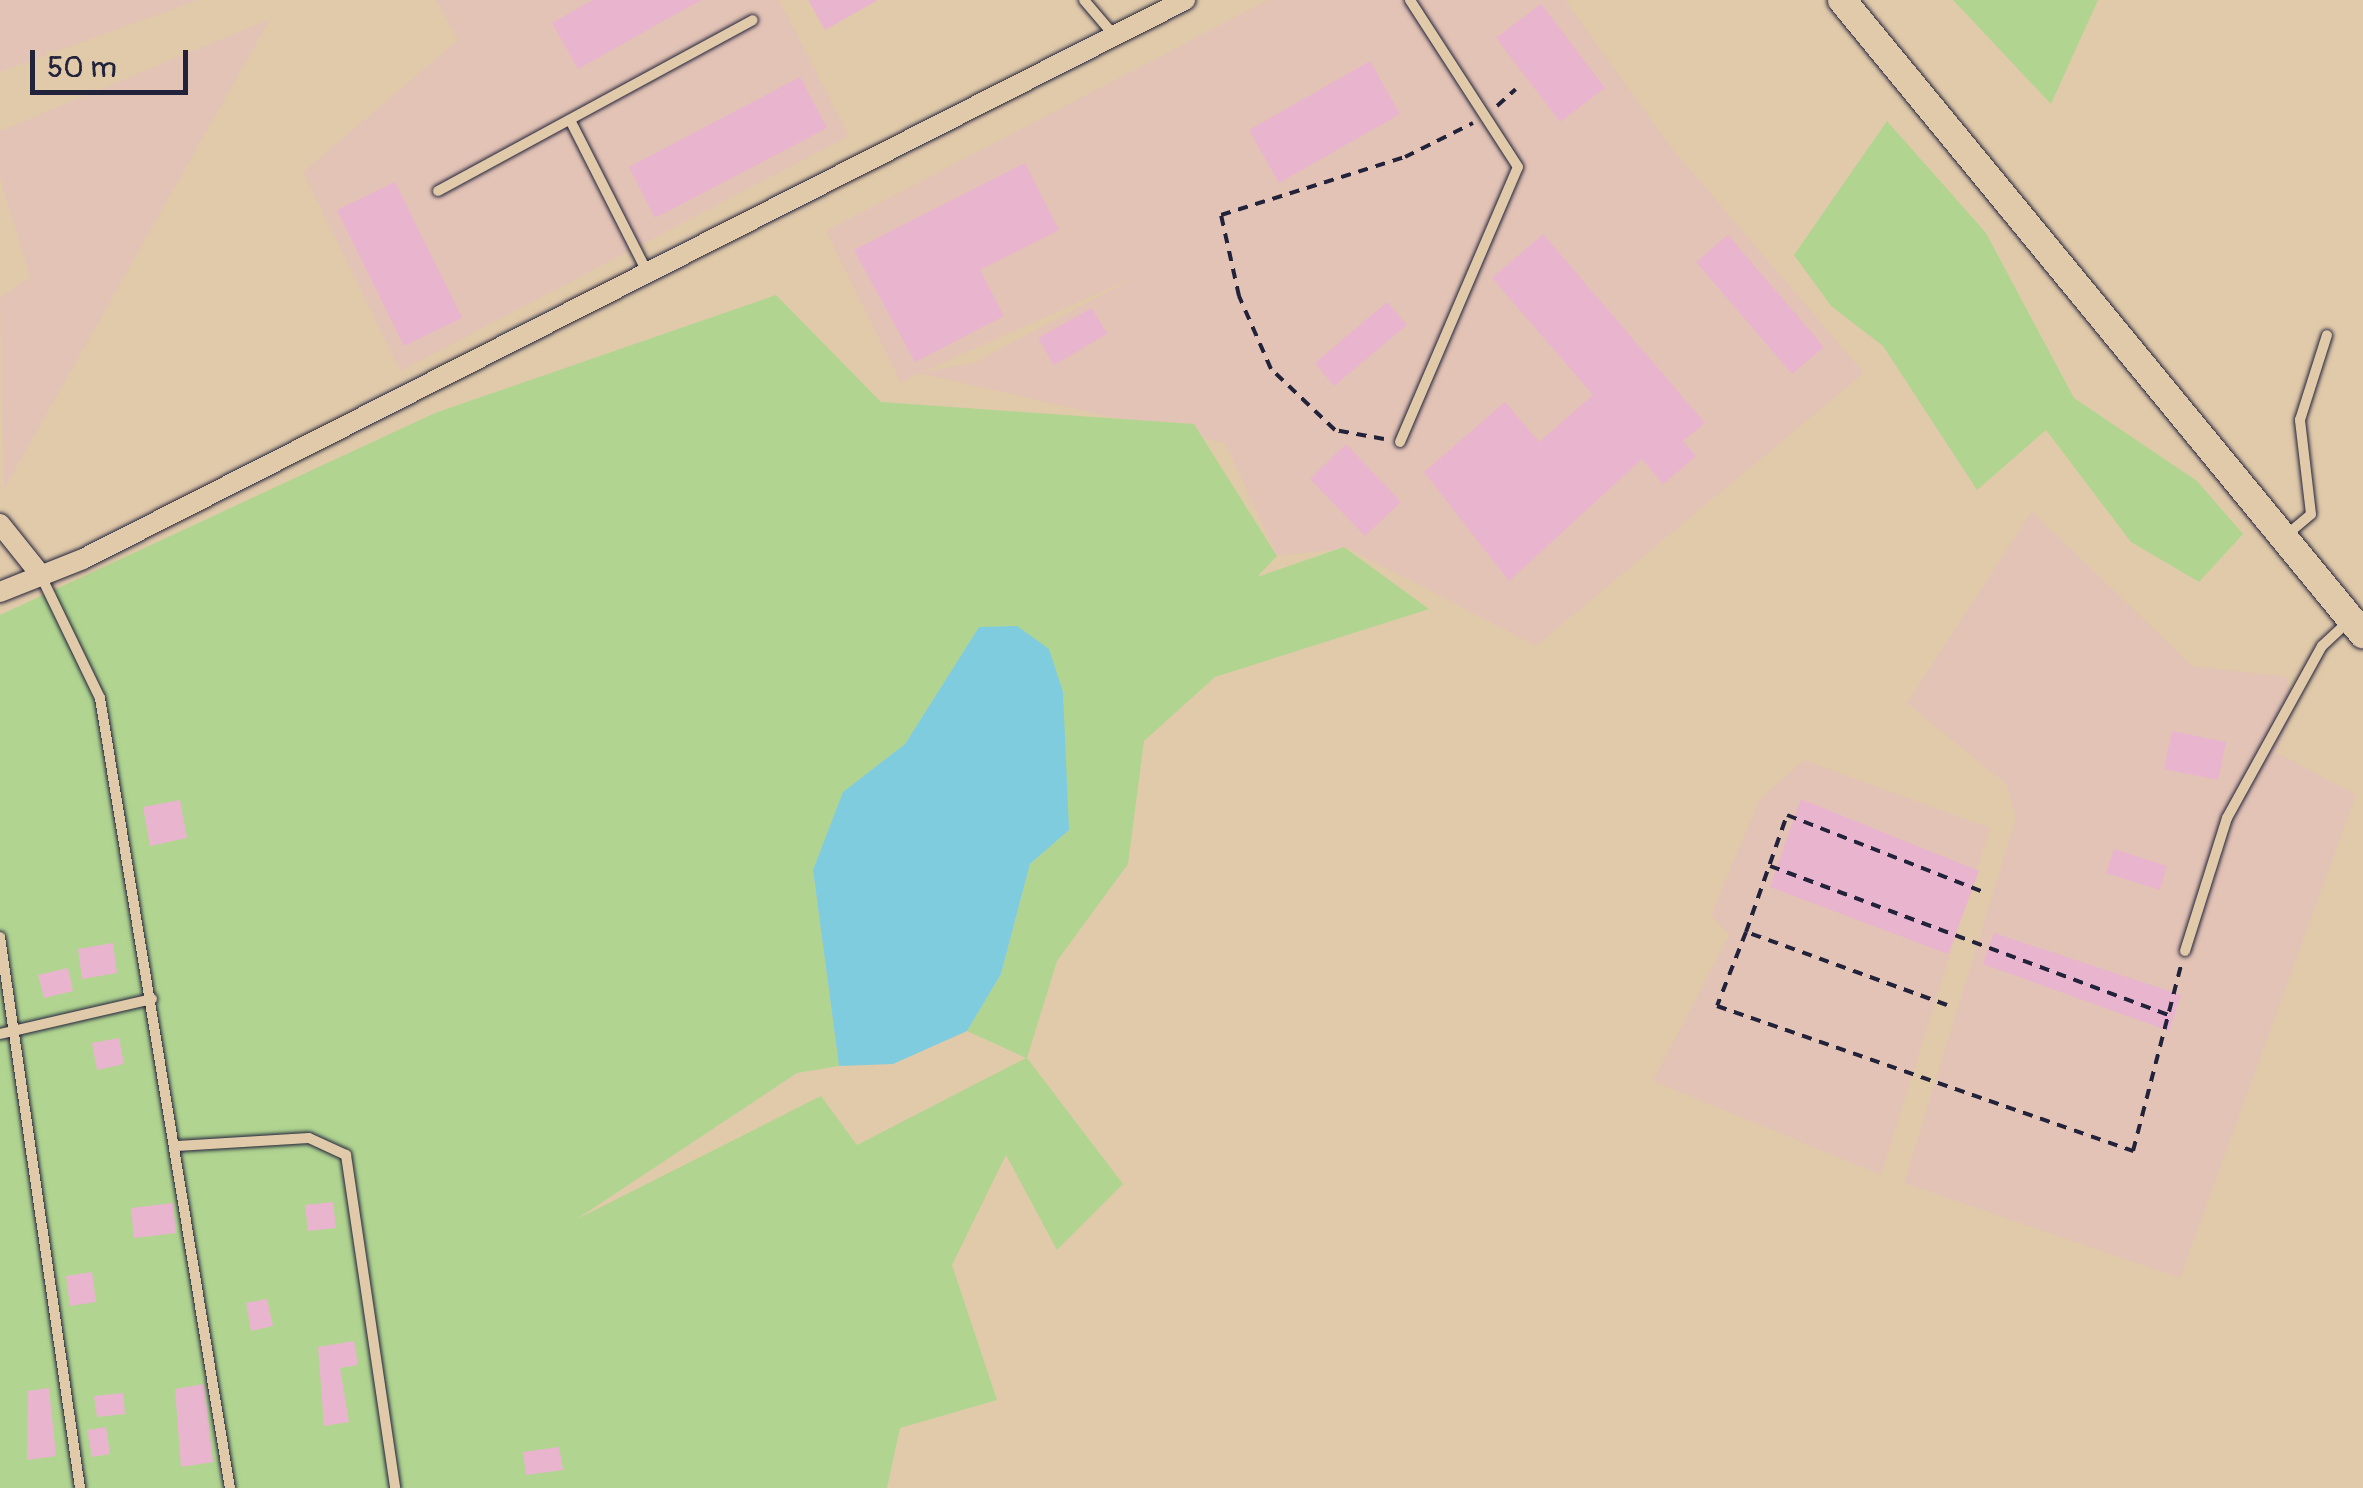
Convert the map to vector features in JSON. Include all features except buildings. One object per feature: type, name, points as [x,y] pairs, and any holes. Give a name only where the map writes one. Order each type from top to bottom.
[{"type":"main road","points":[[1842,0],[2357,627]]},
{"type":"street","points":[[0,592],[648,275],[1112,33],[1185,0]]},
{"type":"street","points":[[0,524],[40,574]]},
{"type":"lane","points":[[1084,0],[1112,33]]},
{"type":"lane","points":[[1400,442],[1518,167],[1410,0]]},
{"type":"lane","points":[[438,191],[753,20]]},
{"type":"lane","points":[[570,120],[648,275]]},
{"type":"lane","points":[[2284,538],[2311,514],[2300,420],[2327,335]]},
{"type":"lane","points":[[40,574],[100,698],[177,1146],[230,1488]]},
{"type":"lane","points":[[2185,951],[2227,818],[2322,646],[2357,627]]},
{"type":"lane","points":[[0,937],[80,1488]]},
{"type":"lane","points":[[0,1034],[152,999]]},
{"type":"lane","points":[[177,1146],[309,1138],[346,1155],[395,1488]]},
{"type":"path","points":[[1400,442],[1335,430],[1270,370],[1240,296],[1222,215],[1405,156],[1485,116],[1516,89]]},
{"type":"path","points":[[1986,893],[1787,815],[1717,1006],[2133,1152],[2185,951]]},
{"type":"path","points":[[1769,866],[2168,1015]]},
{"type":"path","points":[[1746,932],[1948,1005]]},
{"type":"shaded area","points":[[0,0],[198,0],[0,72]]},
{"type":"shaded area","points":[[436,0],[779,0],[849,136],[400,371],[303,172],[458,40]]},
{"type":"shaded area","points":[[1268,0],[1565,0],[1670,146],[1864,373],[1536,646],[1348,548],[1277,556],[1225,443],[919,373],[901,383],[826,231]],"holes":[[[1137,276],[974,363],[924,372]]]},
{"type":"shaded area","points":[[270,19],[4,489],[0,298],[30,277],[0,178],[0,131]]},
{"type":"shaded area","points":[[2032,511],[2192,666],[2288,677],[2291,718],[2276,752],[2356,795],[2180,1278],[1904,1183],[2016,818],[2007,785],[1907,703]]},
{"type":"shaded area","points":[[1804,760],[1990,828],[1881,1175],[1653,1081],[1729,935],[1711,915],[1759,800]]},
{"type":"green space","points":[[1953,0],[2098,0],[2051,104]]},
{"type":"green space","points":[[1887,121],[1986,233],[2074,398],[2197,481],[2243,534],[2199,582],[2131,542],[2046,430],[1977,490],[1883,346],[1831,306],[1794,255]]},
{"type":"green space","points":[[776,295],[881,402],[1194,424],[1277,556],[1257,577],[1344,547],[1429,609],[1215,677],[1144,741],[1128,864],[1057,961],[1027,1058],[1123,1184],[1057,1250],[1006,1155],[952,1265],[997,1400],[900,1428],[887,1488],[0,1488],[0,615],[435,413]],"holes":[[[979,627],[1069,830],[1030,864],[1001,974],[967,1031],[1026,1058],[857,1145],[821,1096],[577,1219],[797,1073],[839,1066],[813,870],[843,793],[905,744]]]},
{"type":"water","points":[[1017,626],[1049,649],[1063,692],[1069,830],[1030,864],[1001,974],[967,1031],[893,1064],[839,1066],[813,870],[843,792],[905,744],[979,627]]}]
